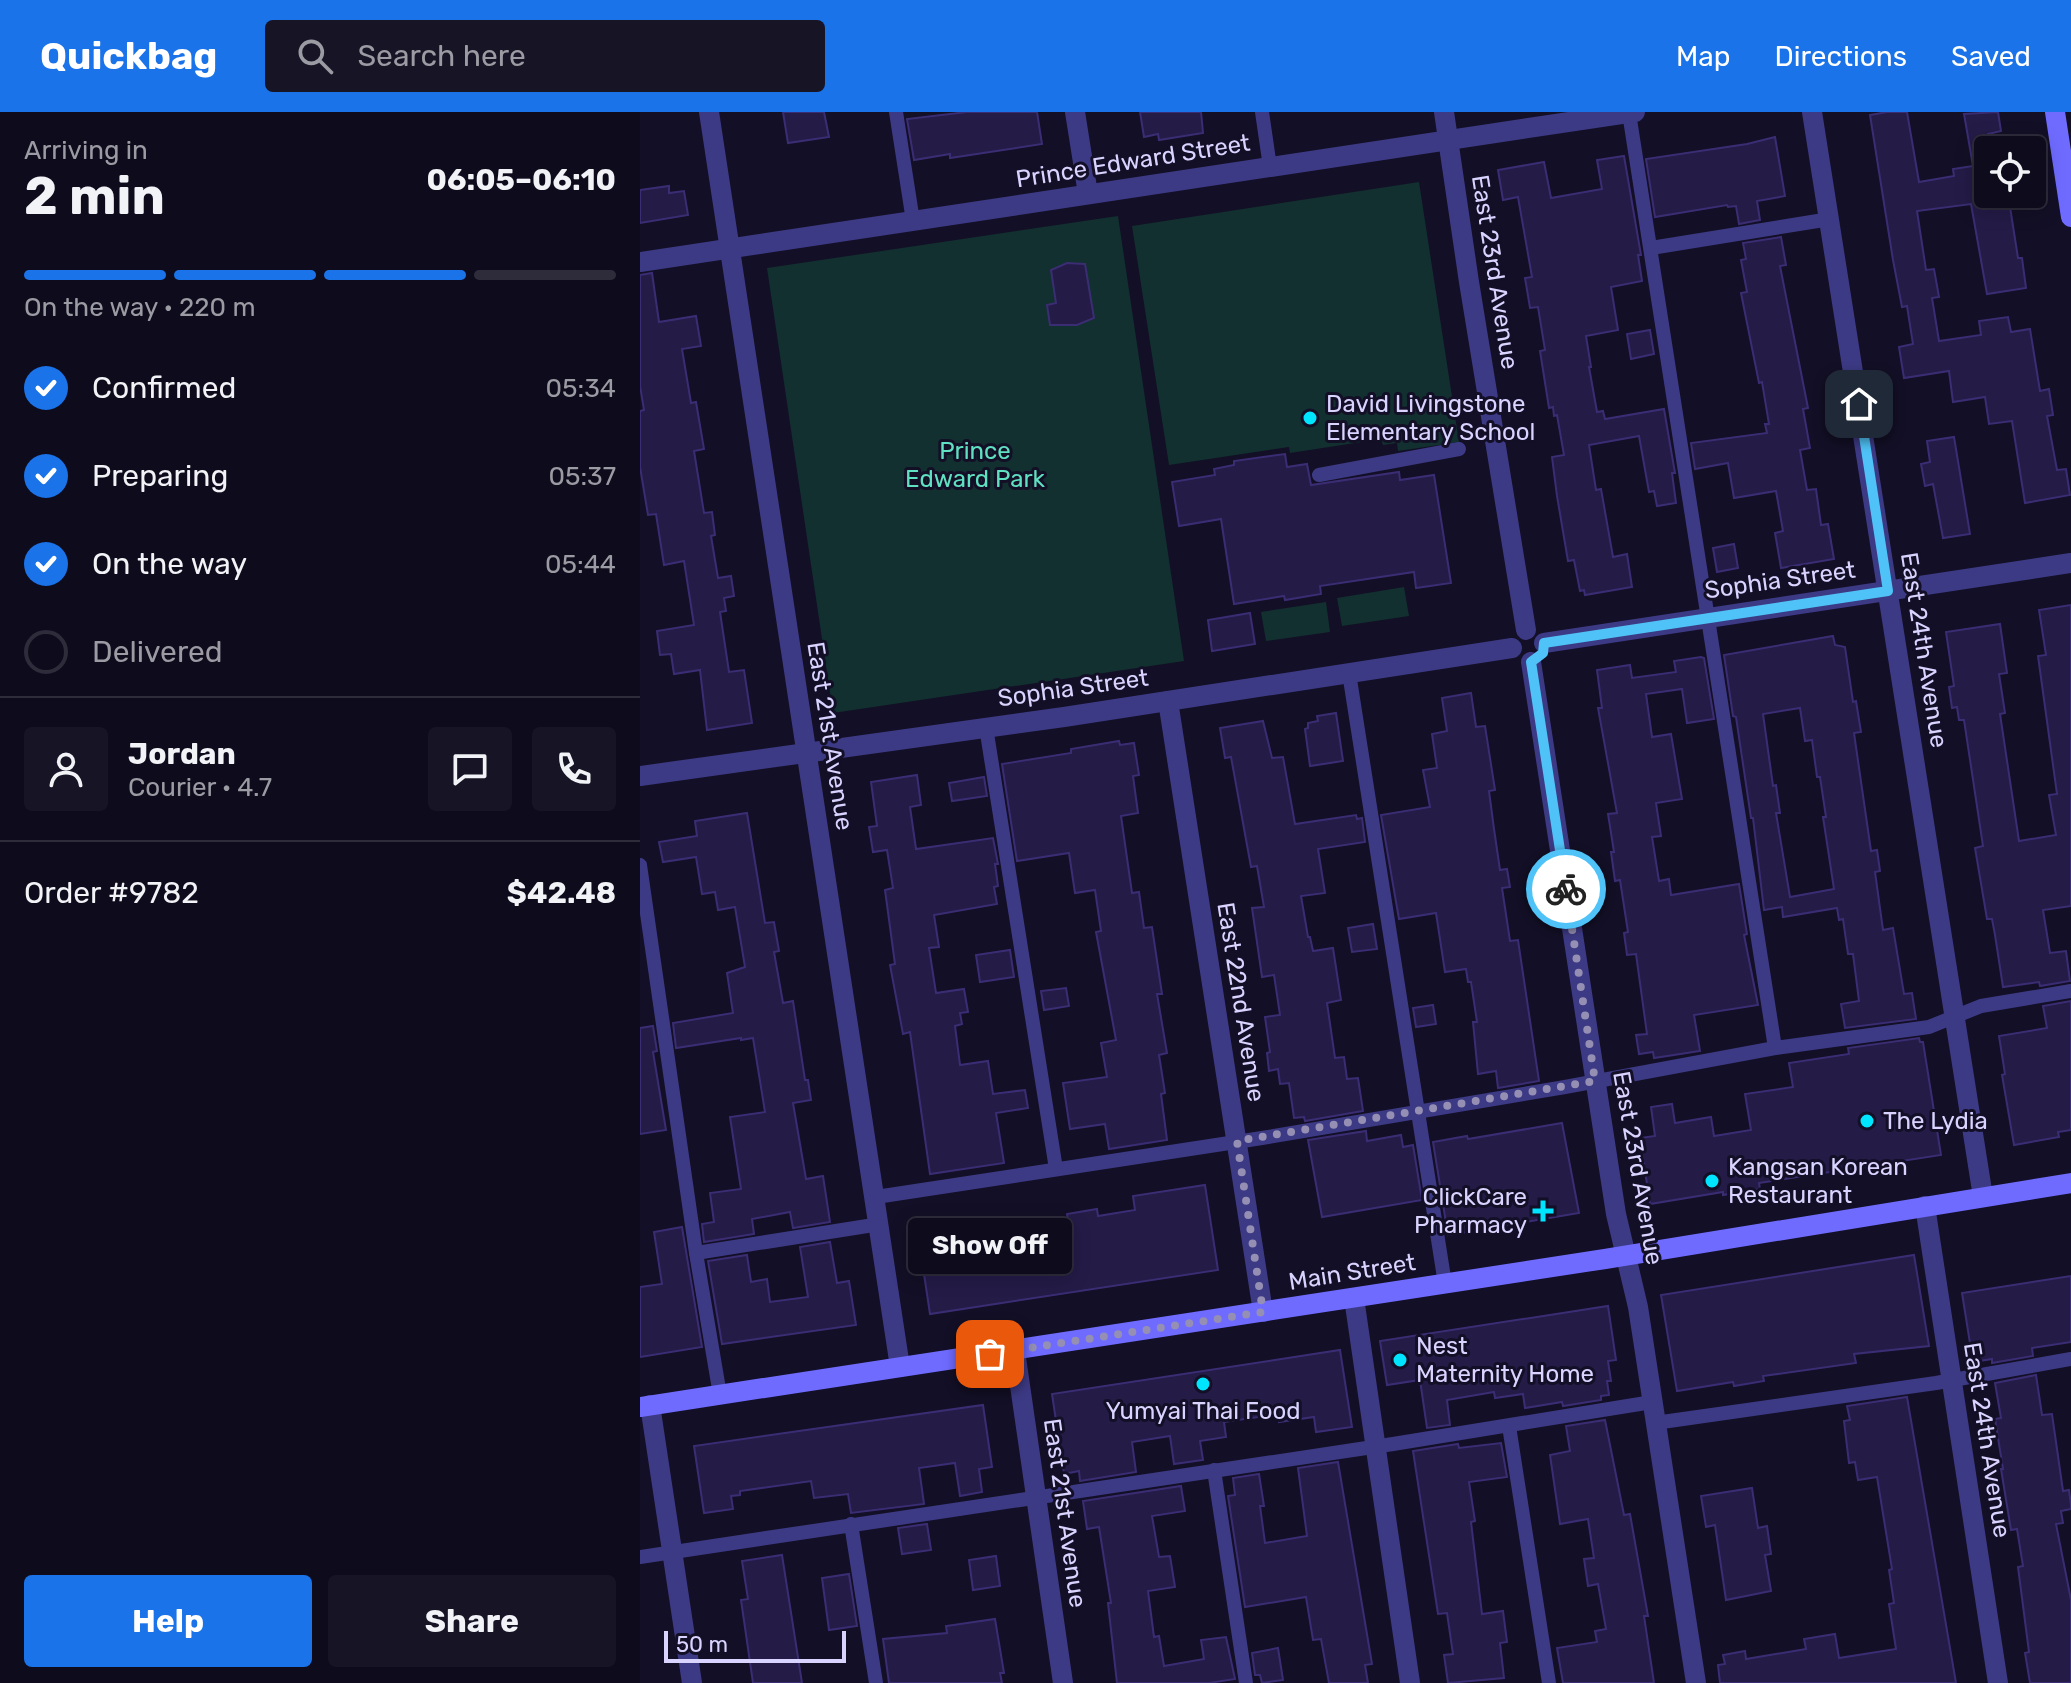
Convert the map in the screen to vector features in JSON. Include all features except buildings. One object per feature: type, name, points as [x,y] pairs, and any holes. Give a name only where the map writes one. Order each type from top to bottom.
[{"type":"main road","points":[[2055,112],[2066,154],[2071,217]]},
{"type":"main road","name":"Main Street","points":[[645,1406],[1445,1284],[2071,1183]]},
{"type":"street","name":"East 21st Avenue","points":[[709,112],[900,1367]]},
{"type":"street","points":[[1075,112],[1088,194]]},
{"type":"street","name":"East 23rd Avenue","points":[[1444,112],[1526,630]]},
{"type":"street","name":"Prince Edward Street","points":[[640,262],[1632,112]]},
{"type":"street","name":"East 24th Avenue","points":[[1812,112],[1983,1197]]},
{"type":"street","name":"Sophia Street","points":[[1544,643],[2071,563]]},
{"type":"street","points":[[1526,630],[1536,632],[1544,643],[1543,653],[1531,662],[1521,661],[1512,648],[1514,638],[1526,630]]},
{"type":"street","name":"Sophia Street","points":[[640,776],[1168,701],[1512,648]]},
{"type":"street","name":"East 23rd Avenue","points":[[1531,662],[1616,1214],[1635,1293],[1696,1683]]},
{"type":"street","name":"East 22nd Avenue","points":[[1168,701],[1263,1312]]},
{"type":"street","name":"East 24th Avenue","points":[[1925,1206],[1998,1683]]},
{"type":"street","points":[[1354,1298],[1410,1683]]},
{"type":"street","name":"East 21st Avenue","points":[[1015,1351],[1063,1683]]},
{"type":"street","points":[[645,1406],[673,1552],[692,1683]]},
{"type":"lane","points":[[896,112],[913,221]]},
{"type":"lane","points":[[1262,112],[1270,167]]},
{"type":"lane","points":[[1632,112],[1775,1048]]},
{"type":"lane","points":[[1651,248],[1830,219]]},
{"type":"lane","points":[[1319,475],[1459,449]]},
{"type":"lane","points":[[1349,673],[1445,1284]]},
{"type":"lane","points":[[986,727],[1056,1169]]},
{"type":"lane","points":[[640,865],[696,1253],[720,1395]]},
{"type":"lane","points":[[876,1197],[1237,1141],[1775,1048],[1929,1027],[1981,1006],[2071,991]]},
{"type":"lane","points":[[696,1253],[880,1224]]},
{"type":"lane","points":[[1655,1423],[1952,1380],[2071,1359]]},
{"type":"lane","points":[[640,1557],[1375,1447],[1652,1402]]},
{"type":"lane","points":[[1509,1426],[1549,1683]]},
{"type":"lane","points":[[1214,1470],[1246,1683]]},
{"type":"lane","points":[[851,1524],[876,1683]]},
{"type":"green space","points":[[1419,182],[1459,442],[1398,451],[1397,443],[1383,445],[1381,439],[1290,453],[1289,447],[1169,465],[1132,226]]},
{"type":"green space","name":"Prince Edward Park","points":[[1118,216],[1184,661],[833,713],[767,268]]},
{"type":"green space","points":[[1404,587],[1409,616],[1342,626],[1337,598]]},
{"type":"green space","points":[[1326,602],[1330,632],[1266,641],[1261,612]]},
{"type":"way so far","points":[[990,1354],[1263,1312],[1237,1141],[1595,1081],[1566,889]]},
{"type":"place","name":"David Livingstone Elementary School","points":[[1310,418]]},
{"type":"place","name":"The Lydia","points":[[1867,1121]]},
{"type":"place","name":"Kangsan Korean Restaurant","points":[[1712,1181]]},
{"type":"place","name":"ClickCare Pharmacy","points":[[1543,1211]]},
{"type":"place","name":"Show Off","points":[[990,1354]]},
{"type":"place","name":"Nest Maternity Home","points":[[1400,1360]]},
{"type":"place","name":"Yumyai Thai Food","points":[[1203,1384]]},
{"type":"route","points":[[1566,889],[1531,662],[1543,653],[1544,643],[1888,591],[1859,404]]}]
